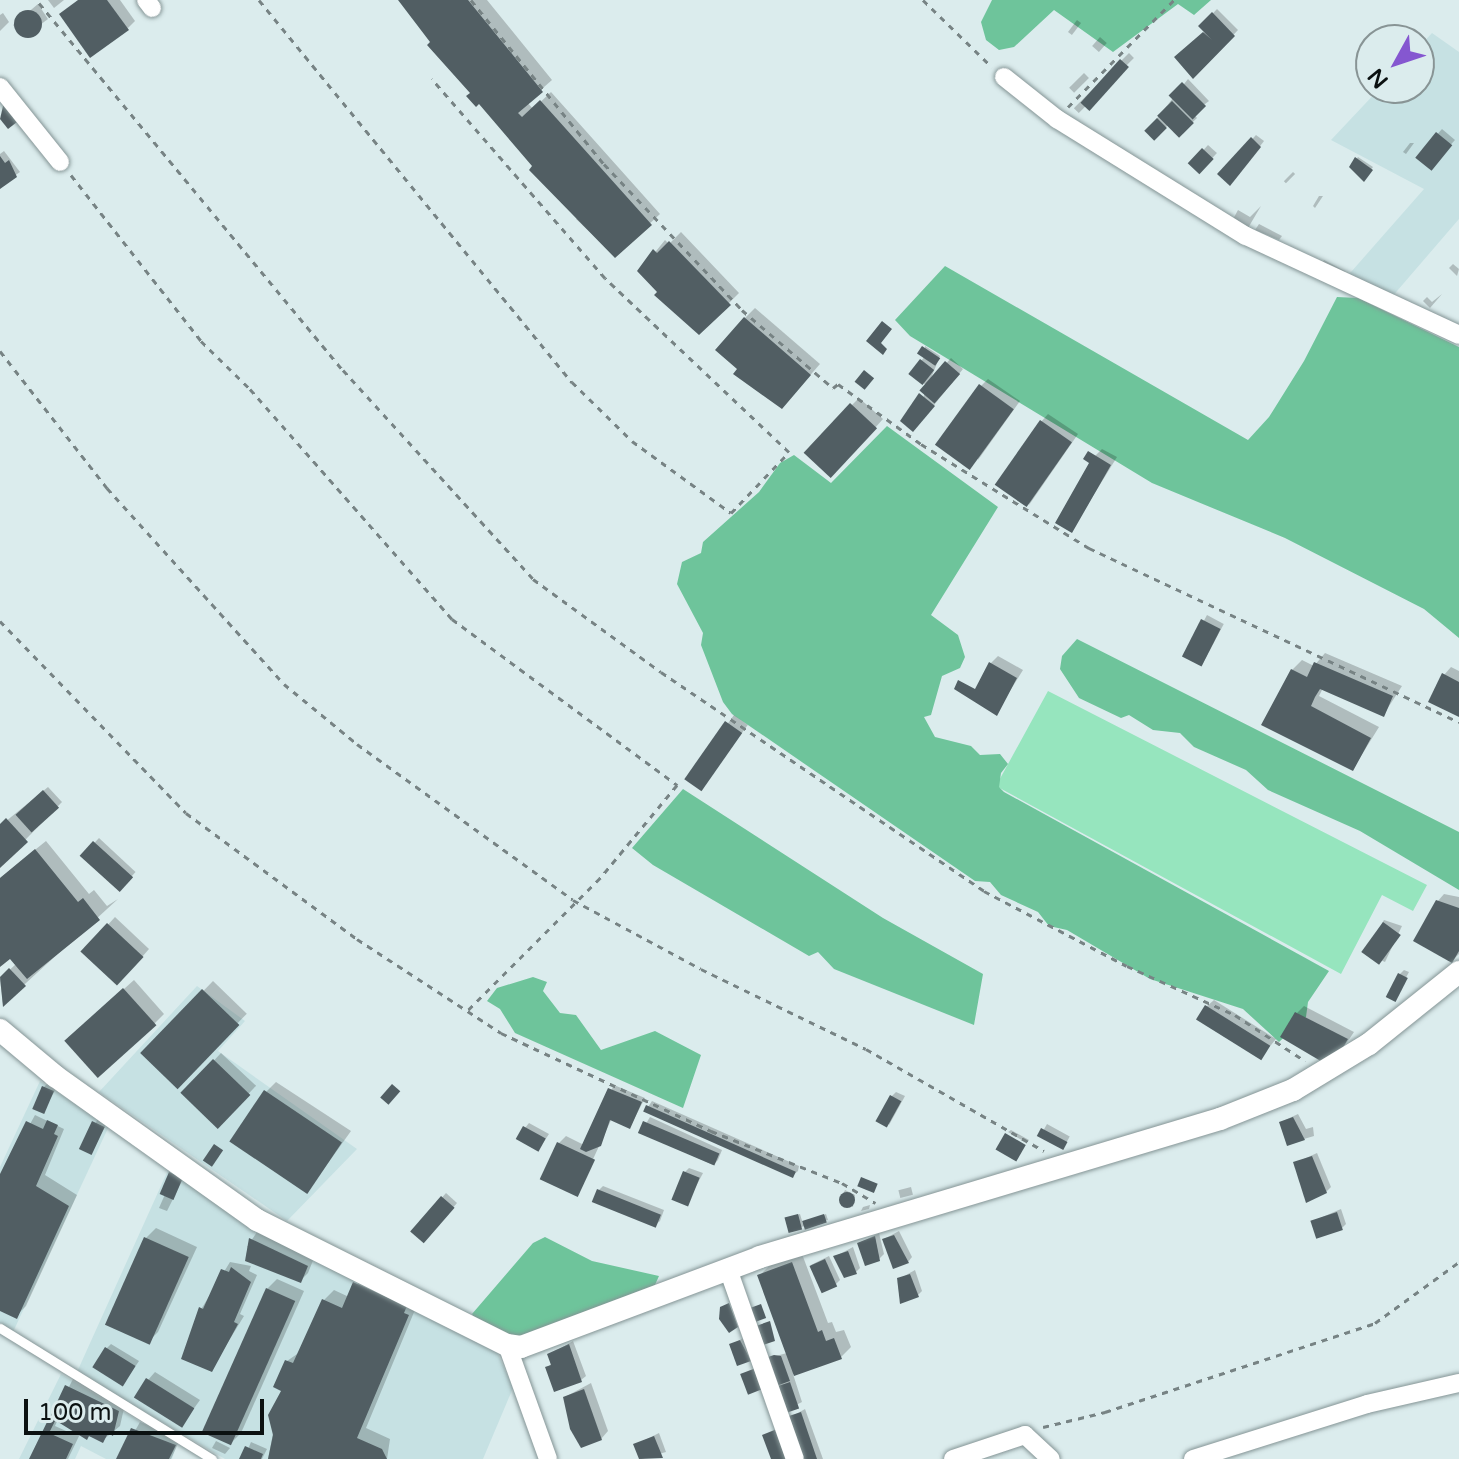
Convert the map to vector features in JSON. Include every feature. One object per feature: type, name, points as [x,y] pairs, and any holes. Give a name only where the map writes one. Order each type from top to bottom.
[{"type":"street","points":[[1004,77],[1057,119],[1246,236],[1459,335]]},
{"type":"street","points":[[0,87],[60,162]]},
{"type":"street","points":[[0,1030],[55,1076],[257,1220],[507,1345],[536,1346],[728,1269],[895,1215],[1220,1119],[1304,1085],[1369,1044],[1459,972]]},
{"type":"street","points":[[728,1269],[795,1459]]},
{"type":"street","points":[[507,1345],[548,1459]]},
{"type":"street","points":[[1193,1459],[1251,1452],[1367,1404],[1459,1383]]},
{"type":"street","points":[[953,1459],[1025,1435],[1051,1459]]},
{"type":"lane","points":[[0,1328],[212,1459]]},
{"type":"path","points":[[259,0],[572,382],[632,441],[731,513],[789,452],[605,278],[432,79]]},
{"type":"path","points":[[471,0],[614,175],[742,310],[833,388],[838,384],[921,444],[1089,548],[1459,722]]},
{"type":"path","points":[[923,0],[1004,77]]},
{"type":"path","points":[[1057,119],[1174,0]]},
{"type":"path","points":[[39,3],[323,347],[533,579],[661,672],[984,891],[1127,966],[1235,1015],[1290,1053]]},
{"type":"path","points":[[60,162],[201,341],[452,619],[677,785],[600,878],[573,900],[468,1010]]},
{"type":"path","points":[[0,351],[107,488],[284,684],[357,744],[573,900],[701,969],[866,1049],[1068,1165]]},
{"type":"path","points":[[0,621],[186,813],[357,939],[501,1033],[589,1075],[842,1183],[895,1215]]},
{"type":"path","points":[[1025,1435],[1375,1323],[1459,1262]]},
{"type":"shaded area","points":[[1435,35],[1459,52],[1459,219],[1391,298],[1344,280],[1424,189],[1331,140],[1365,104],[1435,104]]},
{"type":"shaded area","points":[[197,986],[245,1021],[218,1051],[357,1149],[287,1221],[99,1092]]},
{"type":"shaded area","points":[[40,1081],[109,1126],[13,1332],[0,1323],[0,1167]]},
{"type":"shaded area","points":[[169,1168],[305,1257],[418,1308],[497,1352],[513,1388],[483,1459],[225,1459],[77,1372]]},
{"type":"shaded area","points":[[61,1374],[177,1444],[172,1459],[106,1459],[81,1446],[75,1459],[19,1459]]},
{"type":"green space","points":[[992,0],[1211,0],[1194,15],[1178,4],[1113,52],[1054,10],[1014,47],[999,50],[986,40],[981,22]]},
{"type":"green space","points":[[945,266],[1248,440],[1269,417],[1304,361],[1337,297],[1358,298],[1459,347],[1459,638],[1424,609],[1285,538],[1152,483],[910,336],[895,320]]},
{"type":"green space","points":[[887,426],[998,507],[931,615],[958,635],[965,657],[960,668],[942,676],[931,715],[924,717],[935,737],[971,746],[980,755],[1000,754],[1008,764],[1001,773],[999,787],[1004,792],[1329,971],[1308,1002],[1306,1017],[1279,1042],[1243,1009],[1150,979],[1067,930],[1049,926],[1038,912],[1001,895],[990,882],[975,881],[732,714],[723,702],[701,645],[703,633],[677,584],[682,562],[701,553],[703,542],[759,492],[780,463],[794,455],[831,483]]},
{"type":"green space","points":[[1077,639],[1459,832],[1459,890],[1360,831],[1268,790],[1246,770],[1194,747],[1180,733],[1153,730],[1129,715],[1121,718],[1079,698],[1060,669],[1062,656]]},
{"type":"green space","points":[[1048,691],[1427,885],[1413,911],[1382,895],[1341,974],[996,786]]},
{"type":"green space","points":[[683,789],[883,918],[983,974],[974,1025],[834,969],[818,952],[809,956],[653,865],[632,848]]},
{"type":"green space","points":[[533,977],[547,982],[543,991],[560,1013],[576,1015],[601,1050],[655,1031],[701,1055],[683,1108],[515,1033],[500,1009],[487,1001],[497,988]]},
{"type":"green space","points":[[545,1237],[592,1261],[659,1276],[654,1287],[515,1340],[478,1324],[472,1314],[533,1243]]},
{"type":"building","points":[[78,0],[107,0],[129,30],[90,58],[59,14]]},
{"type":"building","points":[[398,0],[468,0],[543,92],[518,113],[522,117],[540,100],[652,225],[615,258],[529,170],[532,166],[479,104],[476,107],[466,96],[470,93],[427,45],[430,42]]},
{"type":"building","points":[[28,10],[38,14],[42,24],[38,34],[28,38],[18,34],[14,24],[18,14]]},
{"type":"building","points":[[1212,12],[1235,36],[1193,79],[1174,57],[1203,32],[1212,40],[1198,26]]},
{"type":"building","points":[[1120,59],[1129,67],[1089,111],[1081,103]]},
{"type":"building","points":[[1182,82],[1206,106],[1193,119],[1169,95]]},
{"type":"building","points":[[1172,101],[1194,123],[1179,138],[1157,116]]},
{"type":"building","points":[[4,102],[17,122],[8,129],[0,119]]},
{"type":"building","points":[[1157,118],[1167,128],[1154,141],[1144,131]]},
{"type":"building","points":[[1436,132],[1452,145],[1432,171],[1415,158]]},
{"type":"building","points":[[1251,137],[1261,147],[1230,186],[1217,174]]},
{"type":"building","points":[[1202,148],[1214,159],[1199,174],[1188,163]]},
{"type":"building","points":[[0,156],[5,163],[9,160],[17,177],[0,189]]},
{"type":"building","points":[[1355,157],[1373,170],[1364,182],[1349,167]]},
{"type":"building","points":[[669,241],[731,305],[699,335],[654,295],[657,292],[637,271],[653,249],[657,253]]},
{"type":"building","points":[[744,317],[811,375],[782,409],[733,374],[737,369],[715,350]]},
{"type":"building","points":[[882,321],[892,329],[881,343],[887,349],[883,355],[866,341]]},
{"type":"building","points":[[922,346],[940,358],[935,366],[917,353]]},
{"type":"building","points":[[920,359],[934,370],[922,385],[908,374]]},
{"type":"building","points":[[945,361],[960,374],[935,404],[919,390]]},
{"type":"building","points":[[864,370],[874,378],[865,390],[855,382]]},
{"type":"building","points":[[979,384],[1014,409],[970,470],[935,445]]},
{"type":"building","points":[[919,393],[935,406],[913,432],[900,421]]},
{"type":"building","points":[[850,403],[877,428],[831,478],[804,453]]},
{"type":"building","points":[[1040,420],[1072,442],[1027,507],[995,485]]},
{"type":"building","points":[[1088,451],[1111,465],[1072,533],[1055,523],[1089,463],[1083,459]]},
{"type":"building","points":[[1201,619],[1221,629],[1202,666],[1182,656]]},
{"type":"building","points":[[989,662],[1017,678],[997,716],[954,689],[958,680],[975,689]]},
{"type":"building","points":[[1314,662],[1393,696],[1384,717],[1320,689],[1315,697],[1311,706],[1371,738],[1353,771],[1261,725],[1291,669],[1307,677]]},
{"type":"building","points":[[1442,673],[1459,682],[1459,717],[1428,702]]},
{"type":"building","points":[[725,721],[742,733],[701,791],[684,779]]},
{"type":"building","points":[[43,790],[59,808],[32,833],[16,815]]},
{"type":"building","points":[[6,818],[28,842],[0,868],[0,824]]},
{"type":"building","points":[[93,841],[133,877],[120,892],[80,856]]},
{"type":"building","points":[[35,849],[78,902],[83,898],[100,920],[27,979],[10,959],[0,967],[0,878]]},
{"type":"building","points":[[1436,900],[1459,908],[1459,951],[1452,963],[1413,941]]},
{"type":"building","points":[[1383,922],[1401,935],[1379,965],[1361,952]]},
{"type":"building","points":[[107,923],[144,957],[117,986],[80,952]]},
{"type":"building","points":[[9,968],[26,986],[3,1007],[0,977]]},
{"type":"building","points":[[1398,973],[1408,978],[1396,1002],[1386,997]]},
{"type":"building","points":[[123,988],[156,1025],[98,1078],[64,1041]]},
{"type":"building","points":[[202,989],[239,1025],[178,1089],[140,1053]]},
{"type":"building","points":[[1205,1005],[1270,1046],[1261,1060],[1196,1019]]},
{"type":"building","points":[[1295,1012],[1348,1039],[1341,1051],[1324,1063],[1280,1037]]},
{"type":"building","points":[[213,1059],[250,1095],[218,1129],[180,1093]]},
{"type":"building","points":[[392,1084],[400,1091],[388,1105],[380,1098]]},
{"type":"building","points":[[42,1086],[54,1091],[44,1114],[32,1109]]},
{"type":"building","points":[[608,1088],[642,1102],[630,1129],[610,1120],[601,1146],[586,1152],[580,1149]]},
{"type":"building","points":[[264,1090],[342,1143],[307,1194],[229,1141]]},
{"type":"building","points":[[890,1095],[901,1101],[887,1128],[875,1121]]},
{"type":"building","points":[[646,1105],[796,1172],[793,1178],[643,1111]]},
{"type":"building","points":[[1293,1117],[1305,1140],[1287,1146],[1279,1122]]},
{"type":"building","points":[[47,1120],[58,1125],[54,1134],[58,1136],[36,1186],[69,1206],[17,1319],[0,1311],[0,1174],[26,1121],[43,1129]]},
{"type":"building","points":[[92,1121],[105,1127],[92,1155],[79,1149]]},
{"type":"building","points":[[643,1121],[719,1153],[714,1165],[638,1133]]},
{"type":"building","points":[[523,1126],[546,1139],[538,1152],[516,1139]]},
{"type":"building","points":[[1041,1128],[1067,1142],[1063,1150],[1037,1136]]},
{"type":"building","points":[[1005,1133],[1026,1145],[1016,1161],[996,1149]]},
{"type":"building","points":[[557,1142],[595,1160],[578,1197],[540,1179]]},
{"type":"building","points":[[214,1144],[223,1150],[212,1167],[203,1161]]},
{"type":"building","points":[[1312,1156],[1327,1193],[1306,1203],[1293,1162]]},
{"type":"building","points":[[683,1171],[700,1178],[688,1206],[671,1200]]},
{"type":"building","points":[[169,1172],[183,1178],[173,1200],[160,1194]]},
{"type":"building","points":[[861,1177],[878,1184],[874,1193],[857,1186]]},
{"type":"building","points":[[597,1189],[661,1215],[656,1228],[592,1202]]},
{"type":"building","points":[[847,1192],[853,1194],[853,1206],[847,1208],[841,1206],[839,1200],[841,1194]]},
{"type":"building","points":[[441,1196],[455,1208],[424,1243],[410,1231]]},
{"type":"building","points":[[1337,1212],[1343,1230],[1316,1239],[1310,1221]]},
{"type":"building","points":[[798,1214],[802,1229],[789,1233],[784,1218]]},
{"type":"building","points":[[824,1214],[827,1223],[805,1230],[802,1221]]},
{"type":"building","points":[[894,1235],[909,1263],[893,1269],[882,1239]]},
{"type":"building","points":[[875,1236],[880,1261],[865,1266],[857,1243]]},
{"type":"building","points":[[144,1237],[189,1257],[150,1345],[105,1325]]},
{"type":"building","points":[[249,1238],[308,1266],[301,1283],[245,1261]]},
{"type":"building","points":[[848,1251],[857,1274],[844,1278],[833,1256]]},
{"type":"building","points":[[825,1259],[837,1286],[822,1293],[809,1266]]},
{"type":"building","points":[[792,1262],[818,1332],[822,1330],[826,1341],[834,1338],[842,1359],[794,1376],[757,1275]]},
{"type":"building","points":[[231,1267],[251,1282],[234,1322],[238,1324],[212,1372],[181,1359],[199,1307],[203,1309],[221,1269],[229,1272]]},
{"type":"building","points":[[910,1274],[919,1297],[900,1304],[897,1278]]},
{"type":"building","points":[[353,1282],[407,1306],[404,1313],[409,1315],[357,1438],[382,1449],[387,1459],[268,1459],[273,1435],[268,1415],[281,1391],[273,1387],[285,1360],[293,1363],[322,1299],[342,1308]]},
{"type":"building","points":[[266,1288],[295,1301],[231,1445],[202,1432]]},
{"type":"building","points":[[729,1303],[738,1327],[729,1333],[719,1319],[720,1307]]},
{"type":"building","points":[[761,1304],[766,1318],[754,1323],[749,1308]]},
{"type":"building","points":[[770,1321],[775,1341],[763,1345],[756,1326]]},
{"type":"building","points":[[740,1340],[751,1361],[737,1366],[729,1344]]},
{"type":"building","points":[[569,1344],[582,1382],[554,1392],[545,1367],[551,1365],[547,1354]]},
{"type":"building","points":[[105,1347],[136,1366],[123,1386],[92,1367]]},
{"type":"building","points":[[781,1356],[790,1381],[776,1386],[765,1358]]},
{"type":"building","points":[[756,1368],[764,1389],[748,1395],[740,1374]]},
{"type":"building","points":[[146,1378],[194,1408],[182,1428],[134,1398]]},
{"type":"building","points":[[790,1382],[799,1408],[783,1414],[774,1388]]},
{"type":"building","points":[[65,1385],[119,1411],[113,1436],[108,1433],[103,1443],[89,1436],[87,1440],[50,1417]]},
{"type":"building","points":[[584,1389],[602,1440],[581,1448],[570,1429],[563,1397]]},
{"type":"building","points":[[801,1412],[817,1459],[801,1459],[786,1417]]},
{"type":"building","points":[[49,1418],[55,1421],[49,1433],[73,1444],[66,1459],[29,1459]]},
{"type":"building","points":[[131,1428],[176,1445],[169,1459],[116,1459]]},
{"type":"building","points":[[777,1429],[788,1459],[771,1459],[762,1435]]},
{"type":"building","points":[[654,1436],[663,1458],[639,1459],[633,1444]]},
{"type":"building","points":[[245,1446],[263,1454],[261,1459],[239,1459]]}]
